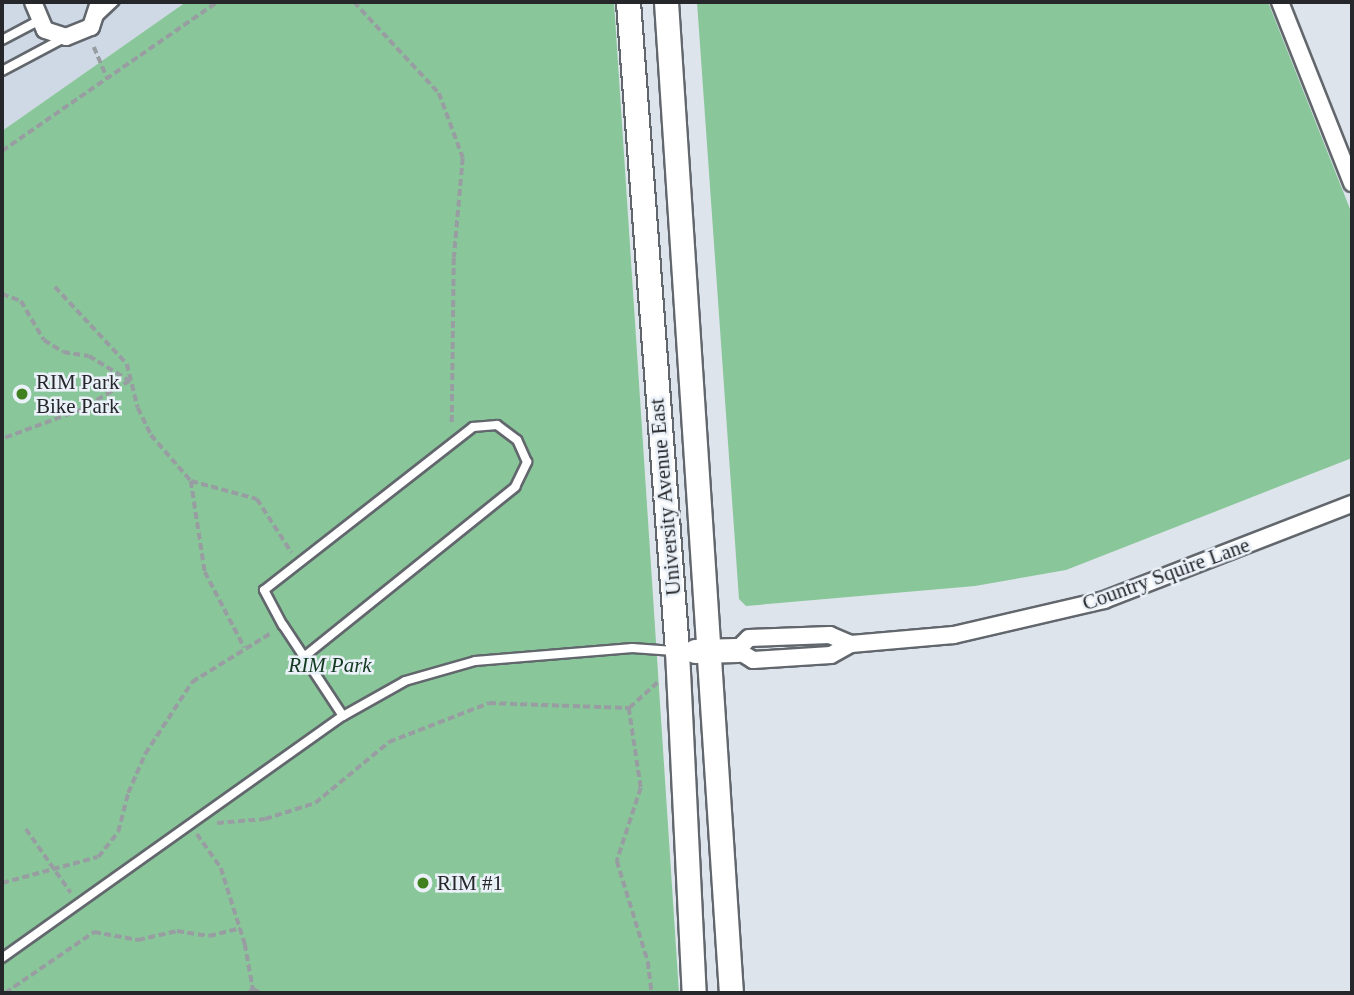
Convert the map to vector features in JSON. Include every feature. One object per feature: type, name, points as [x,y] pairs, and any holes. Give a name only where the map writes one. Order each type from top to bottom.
[{"type":"main road","name":"University Avenue East","points":[[628,2],[678,658],[695,993]]},
{"type":"main road","name":"University Avenue East","points":[[666,2],[731,993]]},
{"type":"main road","name":"Country Squire Lane","points":[[678,658],[709,650],[737,650]]},
{"type":"street","points":[[33,2],[38,21],[54,35],[66,37],[83,32],[96,19],[99,2]]},
{"type":"street","points":[[1280,2],[1352,183]]},
{"type":"street","name":"Country Squire Lane","points":[[737,650],[748,638],[830,635],[851,644],[954,635],[1104,600],[1352,504]]},
{"type":"lane","points":[[96,19],[114,2]]},
{"type":"lane","points":[[2,40],[38,21]]},
{"type":"lane","points":[[2,71],[66,37]]},
{"type":"lane","points":[[305,656],[515,487],[527,463],[517,440],[497,425],[473,427],[264,590],[283,625],[343,716]]},
{"type":"lane","points":[[2,958],[343,716],[405,681],[475,661],[632,649],[678,658]]},
{"type":"path","points":[[2,150],[217,2]]},
{"type":"path","points":[[354,2],[439,93],[463,158],[454,258],[452,444]]},
{"type":"path","points":[[94,47],[107,78]]},
{"type":"path","points":[[55,288],[127,364],[130,381],[152,435],[191,481],[205,572],[244,647]]},
{"type":"path","points":[[2,294],[21,301],[44,340],[63,352],[89,356],[130,381]]},
{"type":"path","points":[[2,439],[81,410],[130,381]]},
{"type":"path","points":[[191,481],[257,499],[299,563]]},
{"type":"path","points":[[2,883],[98,857],[118,832],[128,793],[172,709],[192,682],[283,625]]},
{"type":"path","points":[[191,826],[265,819],[315,803],[389,742],[489,703],[629,708],[678,658]]},
{"type":"path","points":[[629,708],[641,788],[617,861],[648,962],[652,993]]},
{"type":"path","points":[[191,826],[221,868],[240,928],[253,989]]},
{"type":"path","points":[[26,829],[51,870],[79,903]]},
{"type":"path","points":[[5,993],[94,932],[138,940],[177,931],[209,936],[240,928]]},
{"type":"path","points":[[249,993],[253,989]]},
{"type":"path","points":[[253,989],[261,993]]},
{"type":"shaded area","points":[[2,2],[186,2],[2,131]]},
{"type":"green space","name":"RIM Park","points":[[186,2],[614,2],[679,993],[2,993],[2,131]]},
{"type":"green space","points":[[697,2],[1268,2],[1352,214],[1352,458],[1066,570],[975,586],[746,606],[739,599]]},
{"type":"place","name":"RIM Park Bike Park","points":[[22,394]]},
{"type":"place","name":"RIM #1","points":[[423,883]]}]
